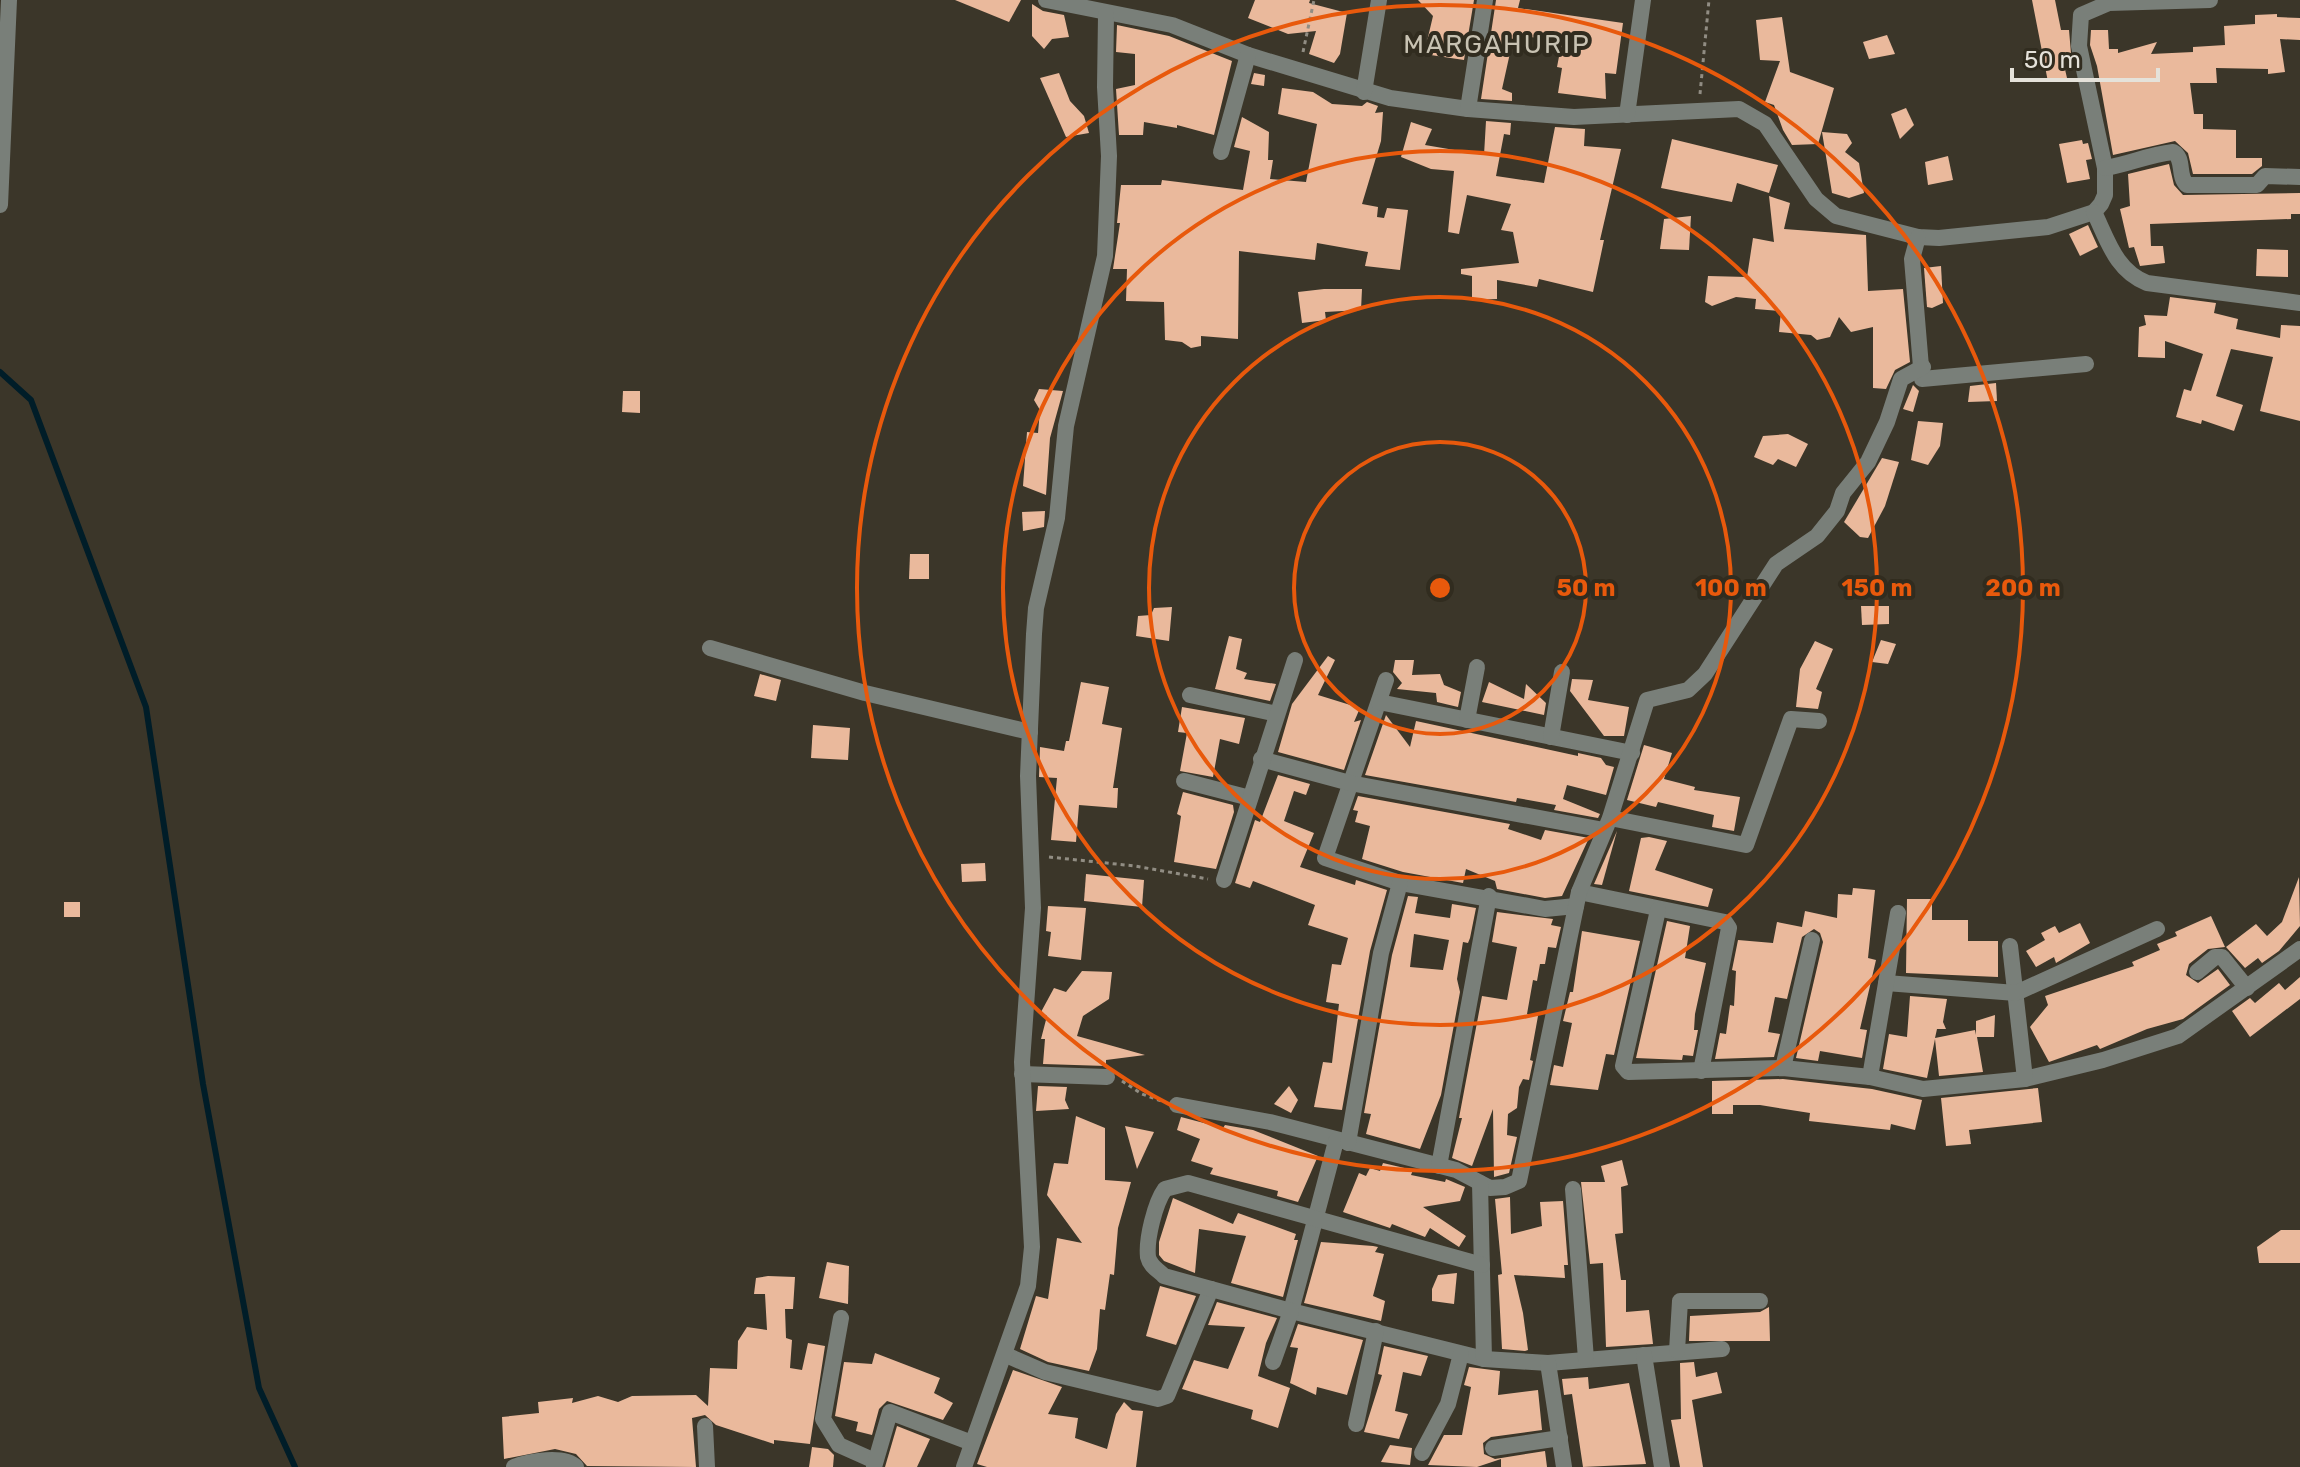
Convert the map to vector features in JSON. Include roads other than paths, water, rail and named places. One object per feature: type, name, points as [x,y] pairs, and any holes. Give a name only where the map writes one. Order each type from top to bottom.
[{"type":"street","points":[[0,205],[9,0]]},
{"type":"street","points":[[1046,0],[1088,5],[1106,15],[1172,25],[1248,55],[1364,92],[1468,109],[1574,117],[1739,109],[1765,124],[1816,199],[1836,216],[1918,237],[1958,237],[2048,227],[2094,212],[2105,195],[2105,168],[2079,46],[2081,15],[2109,3],[2210,0]]},
{"type":"street","points":[[1364,92],[1379,0]]},
{"type":"street","points":[[1468,109],[1485,0]]},
{"type":"street","points":[[1627,115],[1643,0]]},
{"type":"street","points":[[965,1467],[1028,1286],[1033,1234],[1022,1074],[1032,922],[1030,732],[1036,608],[1057,518],[1066,426],[1105,256],[1109,156],[1105,87],[1106,15]]},
{"type":"street","points":[[1221,152],[1248,55]]},
{"type":"street","points":[[2105,168],[2135,163],[2143,155],[2173,152],[2179,157],[2182,180],[2187,185],[2257,185],[2265,176],[2300,177]]},
{"type":"street","points":[[2094,212],[2118,262],[2133,278],[2147,283],[2300,303]]},
{"type":"street","points":[[1918,237],[1912,259],[1923,373]]},
{"type":"street","points":[[1177,1105],[1270,1122],[1439,1166],[1490,1188],[1515,1185],[1522,1174],[1546,1041],[1578,899],[1632,753],[1647,700],[1688,690],[1705,674],[1776,564],[1817,536],[1837,511],[1843,493],[1868,462],[1887,422],[1901,379],[1923,373],[2086,364]]},
{"type":"street","points":[[710,648],[865,693],[1030,732]]},
{"type":"street","points":[[1224,880],[1295,660]]},
{"type":"street","points":[[1467,720],[1477,667]]},
{"type":"street","points":[[1551,737],[1562,672]]},
{"type":"street","points":[[1386,680],[1325,858],[1400,883],[1489,896],[1545,909],[1578,899],[1725,922],[1729,928],[1701,1071]]},
{"type":"street","points":[[1190,695],[1277,714]]},
{"type":"street","points":[[1379,702],[1632,753]]},
{"type":"street","points":[[1261,759],[1350,783],[1746,845],[1791,719],[1819,721]]},
{"type":"street","points":[[1184,781],[1250,798]]},
{"type":"street","points":[[1273,1362],[1342,1142],[1381,953],[1400,883]]},
{"type":"street","points":[[1439,1166],[1489,896]]},
{"type":"street","points":[[1658,910],[1623,1066],[1628,1072],[1783,1068],[1870,1077],[1923,1089],[2025,1079],[2103,1060],[2178,1036],[2300,949]]},
{"type":"street","points":[[1870,1077],[1898,913]]},
{"type":"street","points":[[1886,983],[2016,993],[2157,929]]},
{"type":"street","points":[[1783,1068],[1812,940]]},
{"type":"street","points":[[2010,946],[2025,1079]]},
{"type":"street","points":[[2197,972],[2215,957],[2222,957],[2247,988]]},
{"type":"street","points":[[1022,1074],[1107,1077]]},
{"type":"street","points":[[1482,1265],[1188,1183],[1165,1189],[1160,1196],[1148,1256],[1152,1266],[1164,1276],[1484,1359],[1548,1363],[1722,1349]]},
{"type":"street","points":[[1480,1183],[1484,1359]]},
{"type":"street","points":[[1573,1189],[1586,1359]]},
{"type":"street","points":[[1006,1355],[1045,1372],[1158,1399],[1167,1396],[1211,1289]]},
{"type":"street","points":[[1677,1351],[1680,1301],[1760,1301]]},
{"type":"street","points":[[841,1318],[823,1419],[839,1445],[874,1464],[890,1412],[972,1443]]},
{"type":"street","points":[[1356,1424],[1376,1331]]},
{"type":"street","points":[[1422,1453],[1448,1404],[1461,1354]]},
{"type":"street","points":[[1644,1355],[1662,1467]]},
{"type":"street","points":[[1548,1363],[1564,1467]]},
{"type":"street","points":[[705,1426],[707,1467]]},
{"type":"street","points":[[1493,1448],[1560,1438]]},
{"type":"street","points":[[514,1467],[557,1461],[571,1462],[576,1467]]},
{"type":"waterway","points":[[0,372],[31,400],[146,707],[203,1084],[259,1388],[295,1467]]},
{"type":"district","name":"MARGAHURIP","points":[[1497,44]]}]
